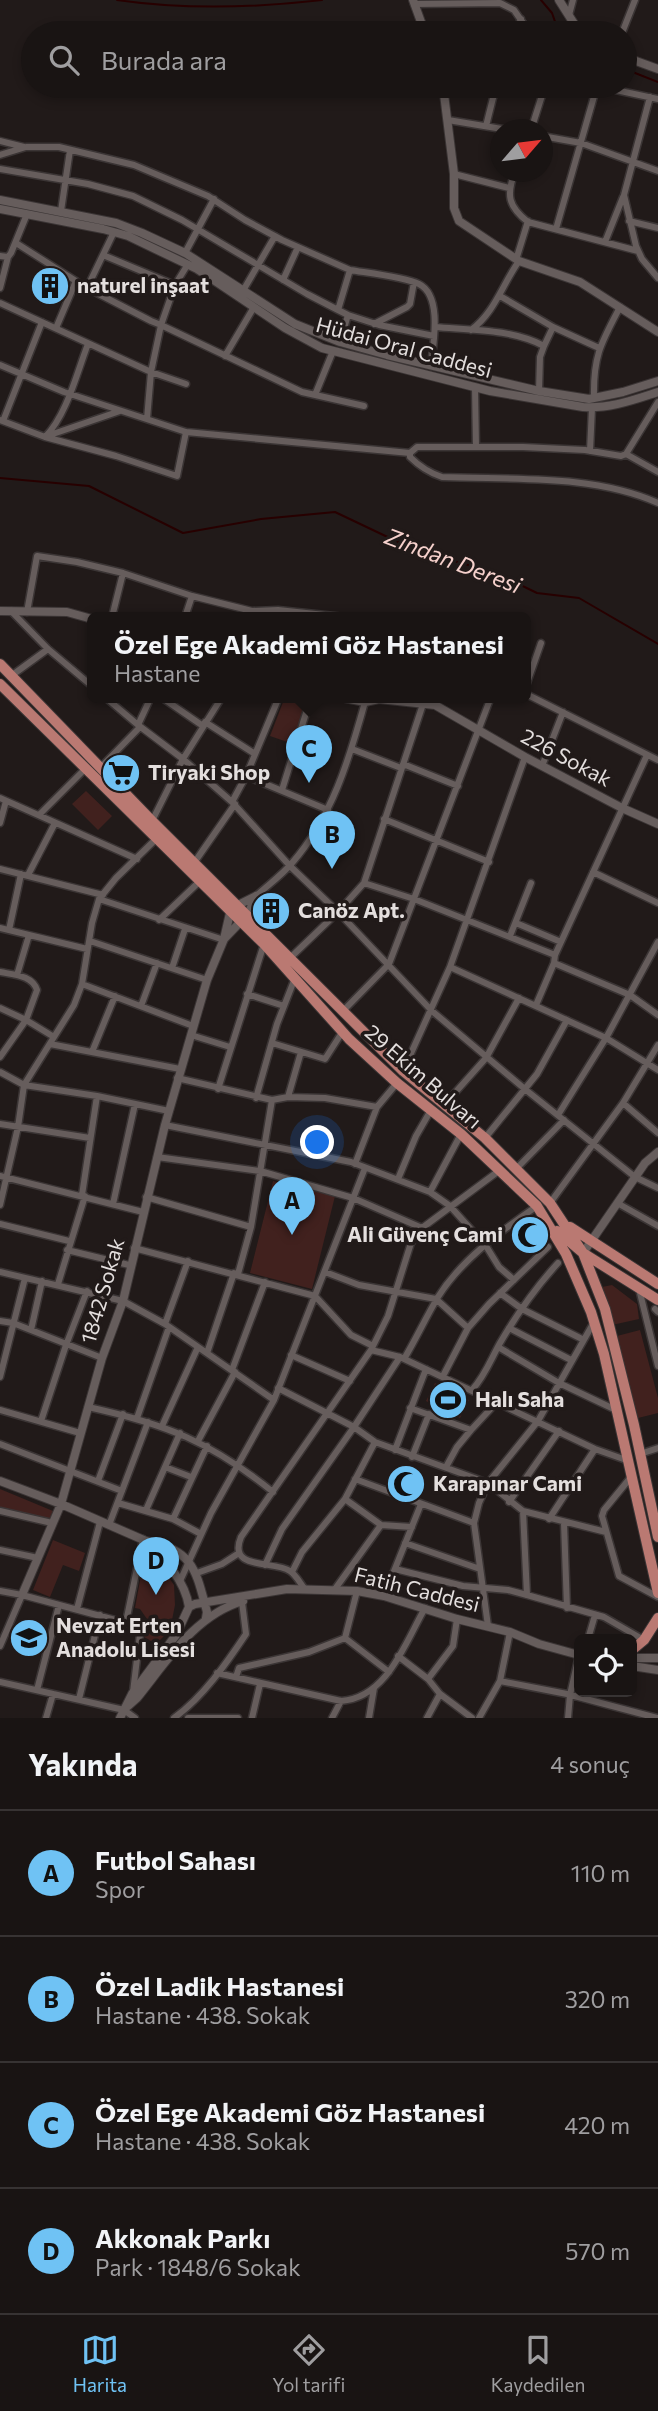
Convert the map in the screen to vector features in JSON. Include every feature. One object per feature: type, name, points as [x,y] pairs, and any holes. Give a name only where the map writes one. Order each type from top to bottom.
[{"type":"main road","name":"29 Ekim Bulvarı","points":[[0,664],[194,863],[234,909]]},
{"type":"main road","name":"29 Ekim Bulvarı","points":[[2,691],[199,882],[290,958],[403,1071],[485,1138],[550,1203],[583,1253],[608,1319],[658,1537]]},
{"type":"main road","name":"29 Ekim Bulvarı","points":[[244,918],[343,1031],[397,1083],[461,1134],[500,1170],[540,1210],[558,1238],[585,1298],[604,1354],[658,1595]]},
{"type":"main road","points":[[540,1210],[583,1253],[638,1287],[657,1307]]},
{"type":"main road","points":[[564,1223],[658,1284]]},
{"type":"main road","points":[[583,1253],[580,1273],[585,1298]]},
{"type":"main road","points":[[596,1286],[604,1275],[616,1273]]},
{"type":"main road","points":[[637,1646],[658,1618]]},
{"type":"street","points":[[559,0],[573,21]]},
{"type":"street","points":[[569,15],[573,0]]},
{"type":"street","points":[[627,21],[635,0]]},
{"type":"street","points":[[420,21],[413,2],[500,3],[510,7],[521,19]]},
{"type":"street","points":[[637,61],[658,69]]},
{"type":"street","points":[[445,98],[457,219],[517,260],[580,282],[658,332]]},
{"type":"street","points":[[486,126],[493,98]]},
{"type":"street","points":[[534,119],[541,98]]},
{"type":"street","points":[[556,229],[594,98]]},
{"type":"street","points":[[605,242],[624,195],[631,162],[654,98]]},
{"type":"street","points":[[448,120],[490,127]]},
{"type":"street","points":[[553,137],[581,143],[658,171]]},
{"type":"street","points":[[0,141],[26,147],[69,150],[134,165],[214,200],[275,236],[350,270],[420,284],[432,301],[435,327],[431,366]]},
{"type":"street","points":[[0,155],[26,147]]},
{"type":"street","points":[[61,211],[69,150]]},
{"type":"street","points":[[0,169],[66,180],[133,196],[198,229],[348,315],[374,324],[434,336]]},
{"type":"street","points":[[454,174],[509,188]]},
{"type":"street","points":[[511,182],[509,188],[516,212],[527,221],[638,251]]},
{"type":"street","points":[[624,195],[638,251],[658,278]]},
{"type":"street","name":"Hüdai Oral Caddesi","points":[[0,200],[116,223],[185,253],[295,324],[340,342],[539,391],[594,398],[658,381]]},
{"type":"street","points":[[185,253],[214,200]]},
{"type":"street","name":"Hüdai Oral Caddesi","points":[[0,209],[128,236],[188,264],[305,340],[333,351],[475,387],[592,408],[616,405],[658,392]]},
{"type":"street","points":[[0,288],[4,257],[16,243],[27,214]]},
{"type":"street","points":[[471,330],[484,320],[500,296],[517,260],[527,221]]},
{"type":"street","points":[[629,221],[658,228]]},
{"type":"street","points":[[87,288],[114,232]]},
{"type":"street","points":[[244,289],[275,236]]},
{"type":"street","points":[[16,243],[87,288],[302,393],[364,406]]},
{"type":"street","points":[[283,280],[298,247]]},
{"type":"street","points":[[103,255],[175,285]]},
{"type":"street","points":[[147,419],[151,372],[162,324],[175,285],[188,264]]},
{"type":"street","points":[[338,310],[350,270]]},
{"type":"street","points":[[57,328],[76,281]]},
{"type":"street","points":[[374,324],[410,304],[414,282]]},
{"type":"street","points":[[500,296],[553,327],[599,348]]},
{"type":"street","points":[[0,303],[151,372],[186,383]]},
{"type":"street","points":[[225,356],[254,307]]},
{"type":"street","points":[[594,398],[594,374],[599,348],[620,307]]},
{"type":"street","points":[[340,342],[348,315]]},
{"type":"street","points":[[42,322],[1,421],[177,476],[186,432]]},
{"type":"street","points":[[435,327],[525,338],[544,346]]},
{"type":"street","points":[[539,391],[540,357],[553,327]]},
{"type":"street","points":[[46,437],[57,423],[88,344]]},
{"type":"street","points":[[315,395],[333,351]]},
{"type":"street","points":[[0,365],[69,393],[186,432],[410,453],[417,447],[476,446],[590,451],[621,456],[626,454],[658,401]]},
{"type":"street","points":[[475,387],[476,446]]},
{"type":"street","points":[[590,451],[592,408]]},
{"type":"street","points":[[46,437],[121,411]]},
{"type":"street","points":[[651,414],[658,418]]},
{"type":"street","points":[[410,453],[416,463],[431,474],[442,477],[590,483],[619,489],[658,503]]},
{"type":"street","points":[[626,454],[658,472]]},
{"type":"street","points":[[27,612],[37,556],[123,573],[244,612]]},
{"type":"street","points":[[113,612],[123,573]]},
{"type":"street","points":[[187,612],[192,596]]},
{"type":"street","points":[[0,611],[67,612],[87,618]]},
{"type":"street","points":[[11,611],[48,649],[87,679]]},
{"type":"street","points":[[531,672],[541,643]]},
{"type":"street","points":[[11,676],[48,649]]},
{"type":"street","points":[[531,696],[658,760]]},
{"type":"street","points":[[112,703],[233,803],[290,866],[389,964],[432,1011],[486,1058],[635,1177],[658,1188]]},
{"type":"street","points":[[100,768],[139,726],[149,703]]},
{"type":"street","points":[[171,703],[255,754]]},
{"type":"street","points":[[152,821],[183,759],[218,703]]},
{"type":"street","points":[[194,863],[233,803],[276,703]]},
{"type":"street","points":[[282,790],[309,703]]},
{"type":"street","points":[[224,940],[234,909],[256,896],[290,866],[328,810],[352,749],[365,703]]},
{"type":"street","points":[[290,958],[364,883],[402,766],[418,703]]},
{"type":"street","name":"226 Sokak","points":[[439,703],[525,757],[658,824]]},
{"type":"street","points":[[342,1012],[389,964],[489,703]]},
{"type":"street","points":[[542,766],[563,712]]},
{"type":"street","points":[[352,749],[458,786]]},
{"type":"street","points":[[536,1004],[561,942],[647,755]]},
{"type":"street","points":[[403,1071],[450,967],[525,757]]},
{"type":"street","points":[[39,815],[85,769]]},
{"type":"street","points":[[246,776],[328,810]]},
{"type":"street","points":[[0,823],[3,799],[137,859]]},
{"type":"street","points":[[384,819],[488,862]]},
{"type":"street","points":[[9,930],[24,874],[55,822]]},
{"type":"street","points":[[0,1205],[3,1176],[18,1127],[24,1085],[74,1005],[82,984],[92,923],[101,897],[116,878],[156,839]]},
{"type":"street","points":[[0,869],[101,897],[159,920],[224,940]]},
{"type":"street","points":[[593,872],[658,902]]},
{"type":"street","points":[[159,920],[199,882]]},
{"type":"street","points":[[364,883],[510,936],[630,995],[658,1015]]},
{"type":"street","points":[[510,936],[531,883]]},
{"type":"street","points":[[224,940],[244,918],[256,896]]},
{"type":"street","points":[[516,923],[561,942]]},
{"type":"street","points":[[0,928],[87,949]]},
{"type":"street","points":[[172,968],[185,929]]},
{"type":"street","points":[[17,975],[29,935]]},
{"type":"street","name":"1842 Sokak","points":[[0,1646],[2,1635],[61,1504],[102,1358],[122,1301],[177,1078],[207,980],[224,940]]},
{"type":"street","points":[[90,941],[207,980]]},
{"type":"street","points":[[517,1168],[561,1118],[658,942]]},
{"type":"street","points":[[218,1089],[264,944]]},
{"type":"street","points":[[141,1006],[157,963]]},
{"type":"street","points":[[450,967],[606,1038],[658,1070]]},
{"type":"street","points":[[0,972],[30,979],[36,986],[36,994],[26,1020],[0,1057]]},
{"type":"street","points":[[256,1098],[295,978]]},
{"type":"street","points":[[82,984],[141,1006],[230,1047]]},
{"type":"street","points":[[247,994],[284,1006]]},
{"type":"street","points":[[92,1052],[115,996]]},
{"type":"street","points":[[444,1105],[486,1058],[519,998]]},
{"type":"street","points":[[0,1008],[54,1037]]},
{"type":"street","points":[[485,1138],[526,1090],[567,1020]]},
{"type":"street","points":[[272,1044],[325,1059],[343,1031]]},
{"type":"street","points":[[50,1044],[180,1069]]},
{"type":"street","points":[[550,1203],[623,1103],[658,1045]]},
{"type":"street","points":[[288,1097],[301,1052]]},
{"type":"street","points":[[0,1072],[24,1085],[169,1111]]},
{"type":"street","points":[[177,1078],[256,1098],[325,1098],[377,1107]]},
{"type":"street","points":[[355,1164],[377,1107],[397,1083]]},
{"type":"street","points":[[58,1284],[83,1196],[97,1096]]},
{"type":"street","points":[[206,1353],[251,1227],[272,1100]]},
{"type":"street","points":[[623,1103],[658,1133]]},
{"type":"street","points":[[113,1204],[135,1104]]},
{"type":"street","points":[[398,1179],[416,1136],[431,1110]]},
{"type":"street","points":[[0,1124],[90,1138]]},
{"type":"street","points":[[165,1125],[355,1164],[430,1192],[450,1206],[486,1246],[499,1267],[514,1280]]},
{"type":"street","points":[[430,1192],[461,1134]]},
{"type":"street","points":[[583,1253],[645,1163],[658,1152]]},
{"type":"street","points":[[157,1157],[260,1171],[353,1198],[422,1228]]},
{"type":"street","points":[[180,1581],[201,1534],[274,1400],[365,1168]]},
{"type":"street","points":[[304,1588],[292,1572],[246,1560],[239,1553],[237,1545],[372,1348],[388,1316],[411,1243],[422,1228],[500,1170]]},
{"type":"street","points":[[3,1176],[143,1212]]},
{"type":"street","points":[[146,1197],[251,1227]]},
{"type":"street","points":[[619,1204],[658,1226]]},
{"type":"street","points":[[265,1565],[282,1528],[402,1358],[436,1299],[458,1270],[486,1246],[540,1210]]},
{"type":"street","points":[[0,1224],[69,1241]]},
{"type":"street","points":[[443,1376],[468,1328],[548,1247]]},
{"type":"street","points":[[134,1248],[315,1296],[351,1335],[372,1348],[443,1376],[595,1449],[629,1461]]},
{"type":"street","points":[[67,1250],[130,1265]]},
{"type":"street","points":[[137,1418],[188,1261]]},
{"type":"street","points":[[472,1390],[480,1382],[509,1328],[537,1287],[558,1263]]},
{"type":"street","points":[[0,1272],[122,1301],[167,1326],[274,1400]]},
{"type":"street","points":[[324,1272],[359,1285],[396,1294],[436,1299],[468,1328]]},
{"type":"street","points":[[1,1372],[25,1278]]},
{"type":"street","points":[[31,1331],[42,1281]]},
{"type":"street","points":[[198,1441],[233,1371],[265,1282]]},
{"type":"street","points":[[638,1287],[658,1366]]},
{"type":"street","points":[[41,1421],[87,1291]]},
{"type":"street","points":[[500,1293],[522,1309],[582,1339]]},
{"type":"street","points":[[0,1321],[13,1323],[102,1358]]},
{"type":"street","points":[[488,1626],[474,1522],[479,1503],[488,1483],[538,1421],[594,1322]]},
{"type":"street","points":[[509,1328],[571,1360]]},
{"type":"street","points":[[162,1426],[198,1347]]},
{"type":"street","points":[[498,1347],[559,1383],[616,1410]]},
{"type":"street","points":[[291,1355],[350,1381]]},
{"type":"street","points":[[395,1450],[426,1369]]},
{"type":"street","points":[[278,1388],[354,1427],[375,1442],[488,1483],[523,1511],[606,1532]]},
{"type":"street","points":[[446,1467],[457,1447],[498,1402]]},
{"type":"street","points":[[88,1407],[137,1418],[198,1441],[240,1465],[273,1492]]},
{"type":"street","points":[[411,1408],[471,1430]]},
{"type":"street","points":[[0,1410],[80,1433]]},
{"type":"street","points":[[412,1457],[429,1414]]},
{"type":"street","points":[[98,1481],[123,1415]]},
{"type":"street","points":[[109,1525],[148,1422]]},
{"type":"street","points":[[509,1502],[559,1431]]},
{"type":"street","points":[[146,1510],[180,1433]]},
{"type":"street","points":[[292,1572],[302,1552],[345,1499],[375,1442]]},
{"type":"street","points":[[0,1444],[122,1491]]},
{"type":"street","points":[[173,1518],[206,1446]]},
{"type":"street","points":[[640,1454],[658,1448]]},
{"type":"street","points":[[549,1519],[595,1449]]},
{"type":"street","points":[[165,1467],[191,1477]]},
{"type":"street","points":[[632,1476],[602,1516],[619,1576],[658,1595]]},
{"type":"street","points":[[355,1479],[474,1522]]},
{"type":"street","points":[[0,1481],[172,1549],[189,1561],[197,1573],[202,1589],[204,1621]]},
{"type":"street","points":[[345,1499],[381,1525],[412,1527]]},
{"type":"street","points":[[118,1503],[173,1518],[201,1534]]},
{"type":"street","points":[[384,1596],[421,1504]]},
{"type":"street","points":[[0,1511],[52,1522]]},
{"type":"street","points":[[523,1511],[527,1595]]},
{"type":"street","points":[[76,1609],[100,1522]]},
{"type":"street","points":[[564,1523],[567,1608]]},
{"type":"street","points":[[335,1589],[381,1525]]},
{"type":"street","points":[[145,1540],[180,1581],[191,1622],[204,1621]]},
{"type":"street","points":[[126,1622],[145,1540]]},
{"type":"street","points":[[405,1543],[480,1569]]},
{"type":"street","points":[[0,1550],[38,1558]]},
{"type":"street","points":[[197,1573],[222,1564],[239,1553]]},
{"type":"street","points":[[395,1569],[483,1589],[508,1590],[527,1595],[604,1617],[644,1640]]},
{"type":"street","points":[[202,1589],[218,1601]]},
{"type":"street","points":[[135,1696],[204,1621],[243,1602],[287,1589]]},
{"type":"street","name":"Fatih Caddesi","points":[[188,1610],[195,1604],[204,1606],[287,1589],[357,1591],[384,1596],[510,1632],[574,1653]]},
{"type":"street","points":[[0,1591],[100,1615],[138,1628],[140,1634],[135,1696]]},
{"type":"street","points":[[345,1638],[357,1591]]},
{"type":"street","points":[[174,1718],[186,1710],[217,1674],[246,1634],[243,1602]]},
{"type":"street","points":[[37,1690],[59,1605]]},
{"type":"street","points":[[217,1674],[341,1701],[366,1695],[388,1672],[425,1608]]},
{"type":"street","points":[[123,1712],[176,1635],[188,1610]]},
{"type":"street","points":[[79,1699],[100,1615]]},
{"type":"street","points":[[589,1634],[595,1615]]},
{"type":"street","points":[[428,1679],[453,1646],[457,1619]]},
{"type":"street","points":[[479,1718],[500,1681],[510,1632]]},
{"type":"street","points":[[345,1638],[388,1672]]},
{"type":"street","points":[[236,1678],[239,1668],[309,1652],[345,1638]]},
{"type":"street","points":[[398,1656],[428,1679],[440,1694],[472,1718]]},
{"type":"street","points":[[637,1657],[658,1658]]},
{"type":"street","points":[[637,1667],[658,1671]]},
{"type":"street","points":[[568,1718],[574,1677]]},
{"type":"street","points":[[500,1681],[570,1695],[657,1718]]},
{"type":"street","points":[[0,1682],[79,1699],[135,1718]]},
{"type":"street","points":[[252,1718],[260,1684]]},
{"type":"street","points":[[369,1718],[374,1688]]},
{"type":"street","points":[[46,1718],[53,1694]]},
{"type":"street","points":[[427,1718],[440,1694]]},
{"type":"street","points":[[332,1718],[341,1701]]},
{"type":"street","points":[[186,1710],[188,1718],[238,1718]]},
{"type":"shaded area","points":[[283,703],[304,703],[293,744],[270,736]]},
{"type":"shaded area","points":[[86,791],[112,816],[98,830],[72,804]]},
{"type":"shaded area","points":[[273,1181],[335,1196],[312,1289],[250,1273]]},
{"type":"shaded area","points":[[612,1285],[637,1304],[639,1319],[612,1325],[602,1287]]},
{"type":"shaded area","points":[[640,1330],[658,1398],[658,1413],[638,1418],[617,1336]]},
{"type":"shaded area","name":"Halı Saha","points":[[435,1383],[469,1400],[460,1418],[426,1401]]},
{"type":"shaded area","points":[[0,1489],[53,1511],[49,1520],[0,1508]]},
{"type":"shaded area","points":[[53,1540],[85,1553],[79,1571],[63,1565],[50,1597],[33,1590]]},
{"type":"shaded area","points":[[145,1553],[158,1562],[174,1585],[175,1605],[170,1630],[156,1644],[144,1637],[147,1619],[140,1609],[135,1608]]},
{"type":"waterway","points":[[117,0],[220,7],[322,0]]},
{"type":"waterway","points":[[541,0],[555,21]]},
{"type":"waterway","points":[[637,74],[658,82]]},
{"type":"waterway","name":"Zindan Deresi","points":[[0,478],[89,486],[183,533],[261,519],[335,512],[417,551],[494,572],[537,593],[579,598],[658,644]]},
{"type":"place","name":"naturel inşaat","points":[[50,286]]},
{"type":"place","name":"Tiryaki Shop","points":[[121,773]]},
{"type":"place","name":"Özel Ege Akademi Göz Hastanesi","points":[[309,783]]},
{"type":"place","name":"Özel Ladik Hastanesi","points":[[332,869]]},
{"type":"place","name":"Canöz Apt.","points":[[271,911]]},
{"type":"place","name":"Futbol Sahası","points":[[292,1235]]},
{"type":"place","name":"Ali Güvenç Cami","points":[[530,1235]]},
{"type":"place","name":"Halı Saha","points":[[448,1400]]},
{"type":"place","name":"Karapınar Cami","points":[[406,1484]]},
{"type":"place","name":"Akkonak Parkı","points":[[156,1595]]},
{"type":"place","name":"Nevzat Erten Anadolu Lisesi","points":[[29,1638]]}]
